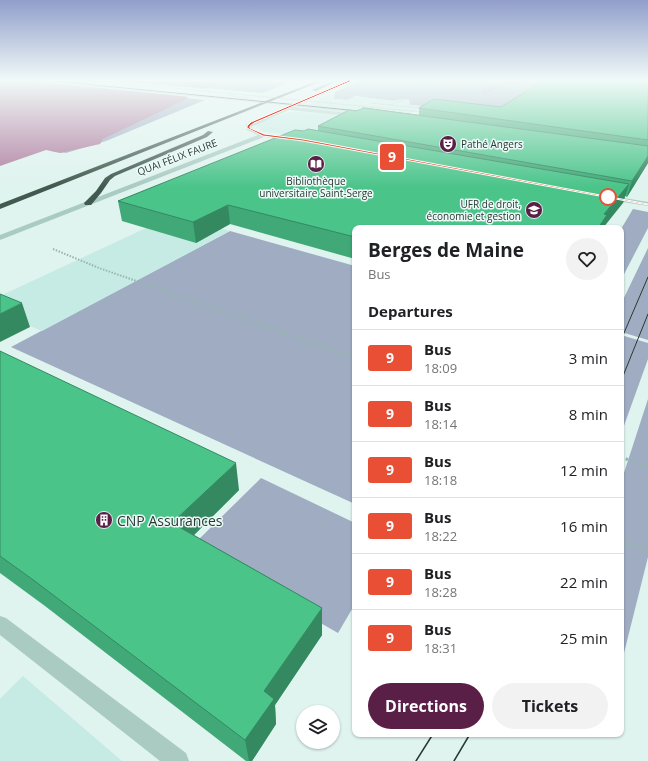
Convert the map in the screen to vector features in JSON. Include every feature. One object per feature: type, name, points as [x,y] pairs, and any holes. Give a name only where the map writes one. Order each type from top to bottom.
[{"type":"highway","points":[[141,144],[213,117]]},
{"type":"highway","name":"QUAI FÉLIX FAURE","points":[[0,207],[231,117]]},
{"type":"highway","points":[[174,139],[217,130]]},
{"type":"highway","points":[[88,203],[100,192],[107,179],[113,175],[205,136],[210,132]]},
{"type":"street","points":[[268,117],[248,126],[249,128],[252,131],[263,134],[303,140]]},
{"type":"street","points":[[361,117],[365,117]]},
{"type":"street","name":"QUAI FÉLIX FAURE","points":[[0,238],[263,134]]},
{"type":"street","points":[[600,195],[648,204]]},
{"type":"street","points":[[0,624],[178,761]]},
{"type":"path","points":[[53,250],[80,259],[99,268],[352,357]]},
{"type":"path","points":[[624,458],[648,467]]},
{"type":"path","points":[[624,542],[648,551]]},
{"type":"shaded area","points":[[0,117],[150,117],[103,139],[100,144],[60,153],[46,150],[0,166]]},
{"type":"shaded area","points":[[132,117],[165,117],[106,141],[66,153],[51,151],[108,132]]},
{"type":"shaded area","points":[[277,117],[367,117],[317,140],[262,131],[256,127],[258,123]]},
{"type":"shaded area","points":[[369,117],[406,117],[401,120]]},
{"type":"shaded area","points":[[633,209],[648,212],[648,228],[624,274],[624,225]]},
{"type":"shaded area","points":[[167,213],[230,231],[42,331],[0,313],[0,296],[159,222]]},
{"type":"shaded area","points":[[230,231],[352,265],[352,503],[11,347]]},
{"type":"shaded area","points":[[648,248],[648,340],[624,333],[624,298]]},
{"type":"shaded area","points":[[624,336],[648,343],[648,359],[624,426]]},
{"type":"shaded area","points":[[648,399],[648,557],[624,653],[624,473]]},
{"type":"shaded area","points":[[261,478],[352,522],[352,609],[338,633],[190,548]]},
{"type":"shaded area","points":[[23,676],[122,761],[0,761],[0,699]]},
{"type":"building","points":[[336,117],[428,117],[648,146],[648,156],[632,181],[318,126]]},
{"type":"building","points":[[480,117],[648,117],[648,140]]},
{"type":"building","points":[[308,129],[629,184],[604,214],[607,215],[600,225],[352,225],[352,236],[228,205],[193,222],[118,201],[295,130],[304,131]]},
{"type":"building","points":[[0,294],[22,303],[0,314]]},
{"type":"building","name":"CNP Assurances","points":[[0,351],[236,463],[172,523],[322,608],[264,691],[274,699],[245,740],[0,556]]},
{"type":"tram line","points":[[624,333],[648,277]]},
{"type":"tram line","points":[[624,374],[648,314]]},
{"type":"tram line","points":[[416,761],[431,737]]},
{"type":"tram line","points":[[454,761],[468,737]]},
{"type":"bus line","name":"9","points":[[267,117],[252,123],[248,126],[249,128],[252,131],[263,134],[303,140],[648,204]]},
{"type":"place","name":"Pathé Angers","points":[[448,144]]},
{"type":"place","name":"Bibliothèque universitaire Saint-Serge","points":[[316,164]]},
{"type":"place","name":"UFR de droit, économie et gestion","points":[[534,210]]},
{"type":"place","name":"CNP Assurances","points":[[104,520]]}]
